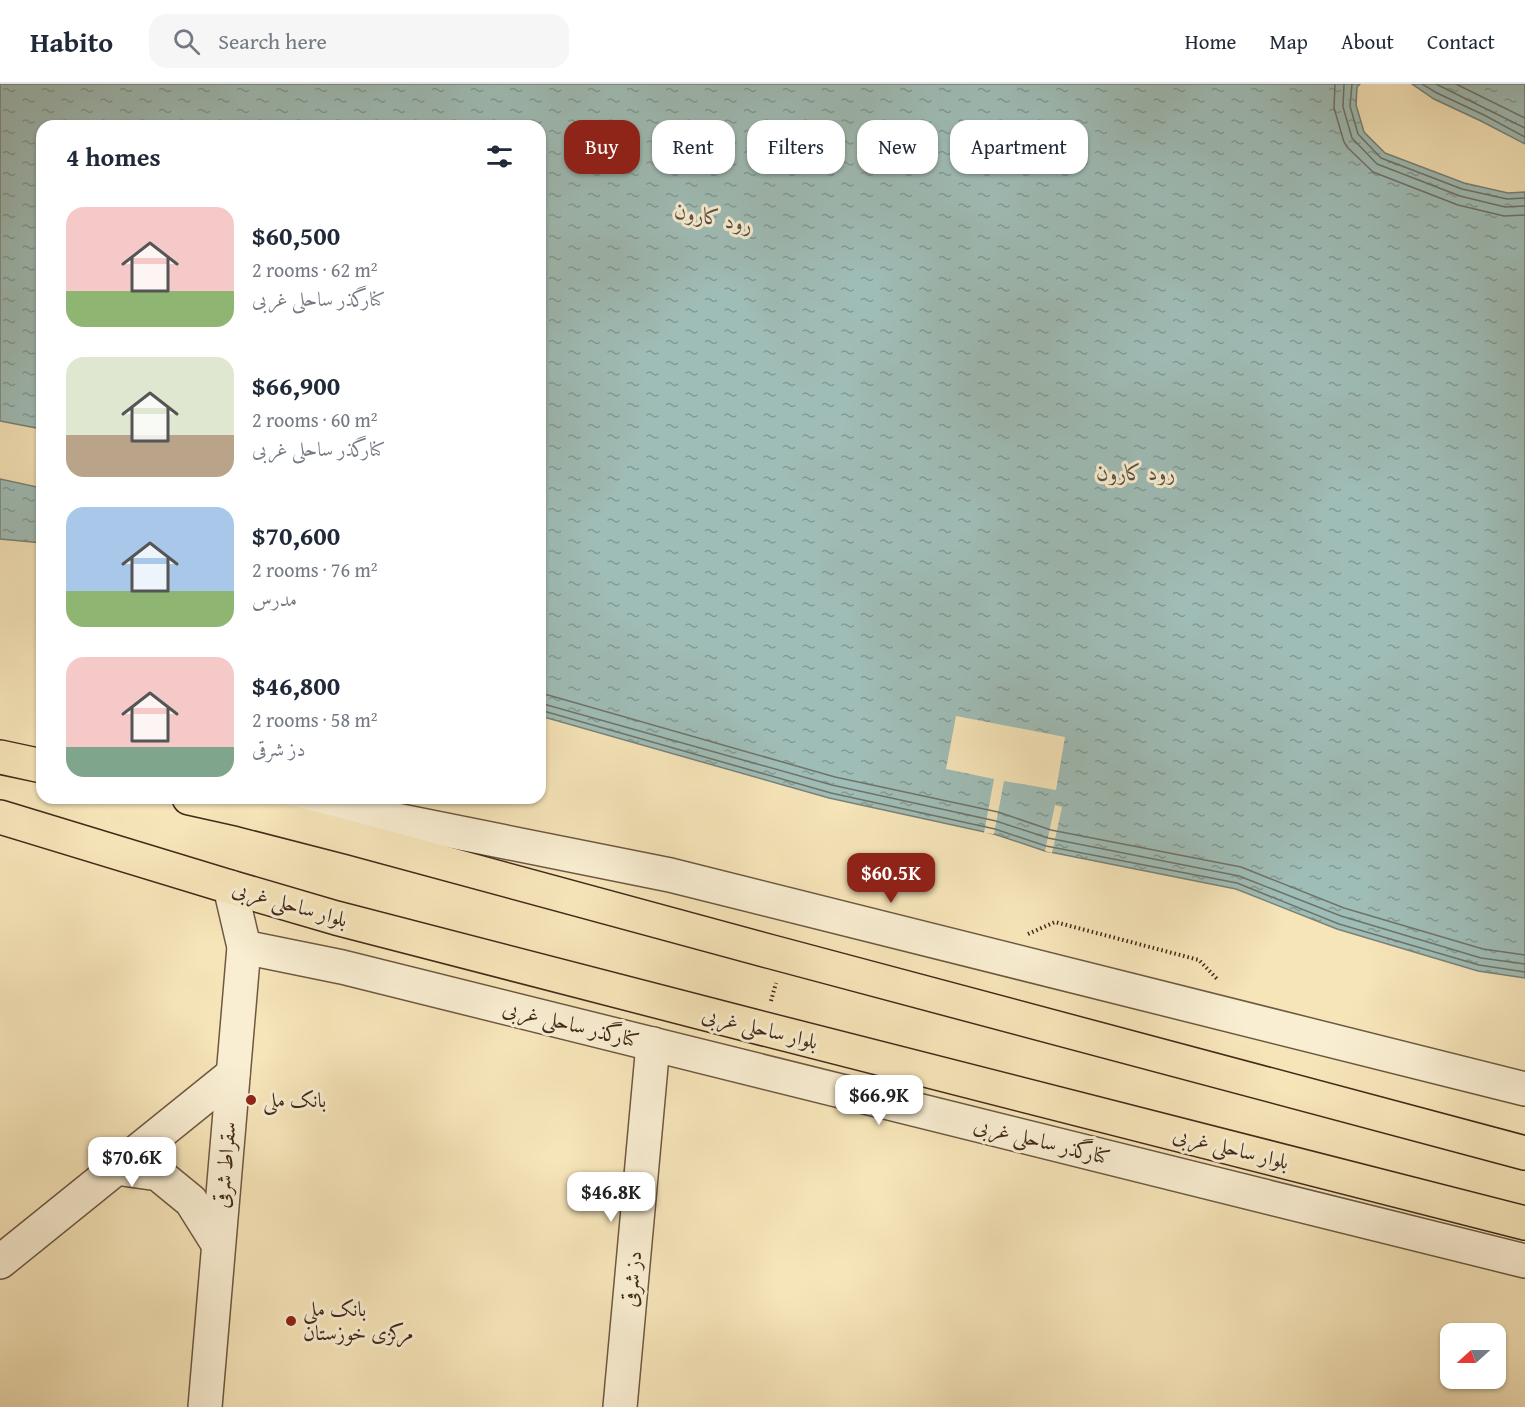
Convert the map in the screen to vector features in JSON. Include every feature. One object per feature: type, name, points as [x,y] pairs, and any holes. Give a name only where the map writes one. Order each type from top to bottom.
[{"type":"main road","points":[[0,757],[36,765]]},
{"type":"main road","points":[[216,804],[1525,1153]]},
{"type":"main road","name":"بلوار ساحلی غربی","points":[[5,821],[371,927],[1517,1226]]},
{"type":"street","points":[[243,810],[366,814],[670,875],[1525,1089]]},
{"type":"street","name":"سقراط شرقی","points":[[204,1407],[244,947],[230,888]]},
{"type":"street","name":"کنارگذر ساحلی غربی","points":[[244,947],[342,967],[1525,1261]]},
{"type":"street","name":"دز شرقی","points":[[620,1407],[653,1044]]},
{"type":"street","points":[[0,1262],[233,1074]]},
{"type":"street","points":[[116,1168],[158,1174],[191,1201],[218,1244]]},
{"type":"path","points":[[764,1028],[784,955]]},
{"type":"water","name":"رود کارون","points":[[0,84],[1360,84],[1357,87],[1356,105],[1364,132],[1385,153],[1464,183],[1508,193],[1525,192],[1525,978],[1478,971],[1337,929],[1236,889],[1045,851],[994,834],[829,798],[546,718],[546,120],[36,120],[36,428],[0,421]]},
{"type":"water","points":[[1412,84],[1525,84],[1525,144],[1434,99]]},
{"type":"water","points":[[0,479],[36,487],[36,542],[0,539]]},
{"type":"pier","points":[[956,716],[1065,737],[1056,790],[1004,781],[994,834],[984,833],[994,779],[946,769]]},
{"type":"pier","points":[[1055,805],[1062,807],[1052,853],[1045,851]]},
{"type":"place","name":"بانک ملی","points":[[251,1100]]},
{"type":"place","name":"بانک ملی مرکزی خوزستان","points":[[291,1321]]}]
